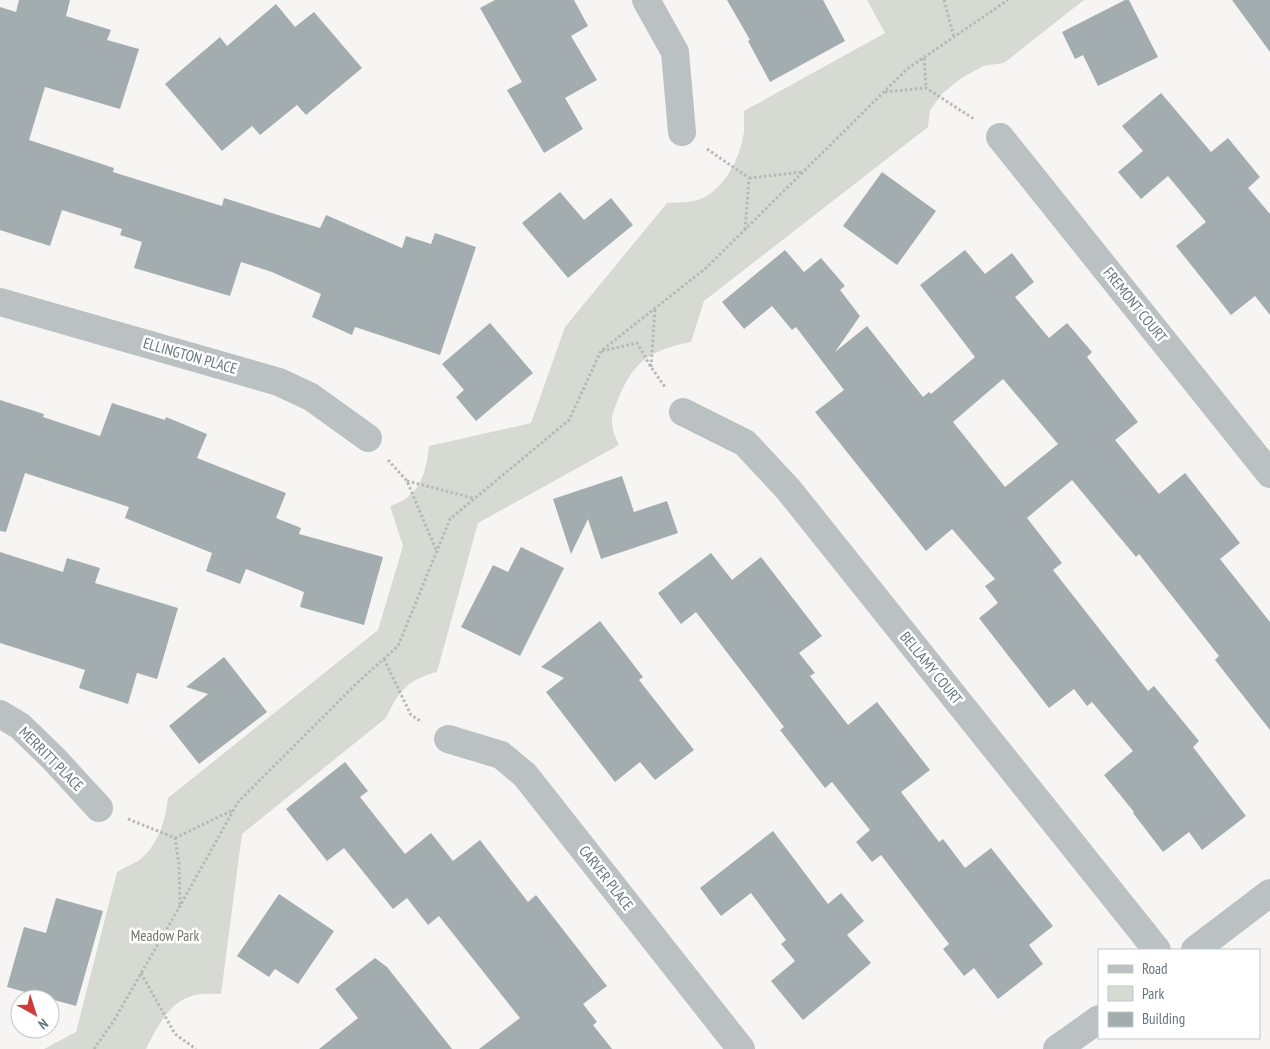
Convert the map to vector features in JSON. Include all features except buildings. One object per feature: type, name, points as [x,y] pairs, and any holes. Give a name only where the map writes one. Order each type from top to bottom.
[{"type":"street","points":[[646,0],[675,52],[682,132]]},
{"type":"street","name":"FREMONT COURT","points":[[1000,136],[1270,474]]},
{"type":"street","name":"ELLINGTON PLACE","points":[[0,302],[279,382],[310,397],[368,438]]},
{"type":"street","name":"BELLAMY COURT","points":[[683,412],[745,443],[788,489],[1156,949]]},
{"type":"street","name":"MERRITT PLACE","points":[[0,714],[20,726],[54,759],[99,808]]},
{"type":"street","name":"CARVER PLACE","points":[[448,739],[501,756],[525,775],[741,1049]]},
{"type":"street","points":[[1196,949],[1270,893]]},
{"type":"street","points":[[1057,1049],[1098,1020]]},
{"type":"path","points":[[944,0],[954,37]]},
{"type":"path","points":[[94,1049],[113,1022],[238,802],[356,684],[398,646],[450,519],[569,420],[601,351],[706,268],[907,69],[1008,0]]},
{"type":"path","points":[[924,58],[926,88]]},
{"type":"path","points":[[884,92],[926,88],[1000,136]]},
{"type":"path","points":[[682,132],[749,178],[804,172]]},
{"type":"path","points":[[744,230],[749,178]]},
{"type":"path","points":[[651,367],[655,308]]},
{"type":"path","points":[[601,351],[637,343],[651,367],[683,412]]},
{"type":"path","points":[[368,438],[407,481],[437,552]]},
{"type":"path","points":[[407,481],[474,499]]},
{"type":"path","points":[[384,659],[411,715],[448,739]]},
{"type":"path","points":[[99,808],[175,838],[233,810]]},
{"type":"path","points":[[175,838],[179,864],[180,906]]},
{"type":"path","points":[[141,973],[176,1034],[196,1049]]},
{"type":"green space","name":"Meadow Park","points":[[867,0],[1084,0],[1004,63],[983,66],[960,79],[943,93],[930,110],[928,127],[704,301],[691,342],[677,345],[646,358],[625,384],[615,407],[612,420],[613,431],[619,445],[478,523],[437,672],[411,683],[395,701],[386,718],[242,834],[221,994],[195,995],[177,1004],[164,1017],[146,1049],[44,1049],[76,1032],[117,872],[138,861],[151,848],[162,825],[168,798],[378,630],[403,546],[390,506],[411,494],[420,482],[427,461],[429,446],[531,423],[565,327],[667,203],[694,201],[713,191],[721,183],[728,174],[739,152],[744,131],[744,111],[885,33]]}]
